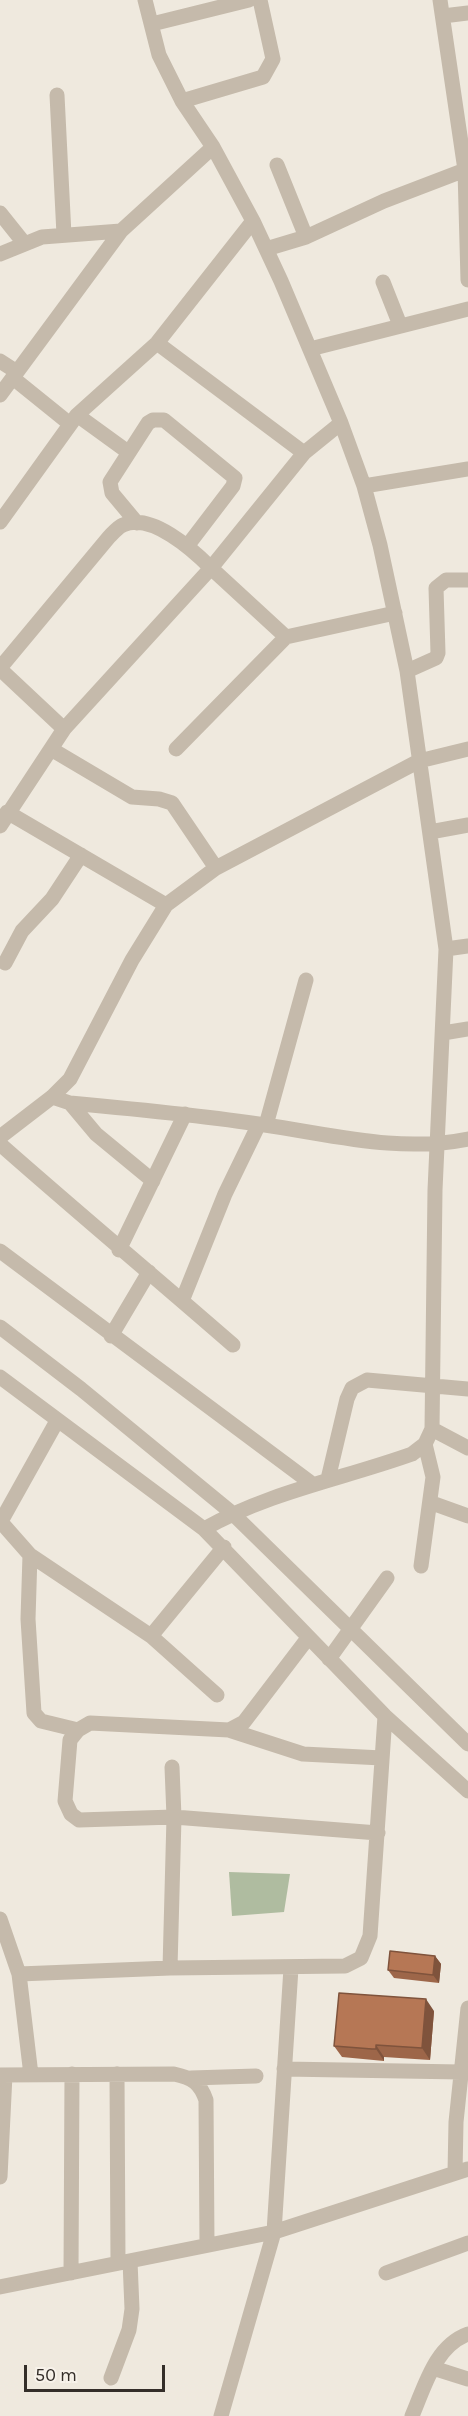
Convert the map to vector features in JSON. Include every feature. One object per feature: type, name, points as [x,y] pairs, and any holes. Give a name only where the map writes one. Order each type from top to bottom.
[{"type":"street","points":[[145,0],[159,55],[182,101],[213,147],[253,221],[310,349],[364,486],[407,671],[446,948],[437,1145],[432,1429],[425,1444],[412,1454],[312,1484],[232,1513],[204,1529]]},
{"type":"street","points":[[152,24],[249,0]]},
{"type":"street","points":[[182,101],[263,76],[269,69],[273,59],[260,0]]},
{"type":"street","points":[[440,0],[465,170],[468,280]]},
{"type":"street","points":[[443,16],[468,13]]},
{"type":"street","points":[[57,96],[64,235]]},
{"type":"street","points":[[0,395],[121,231],[213,147]]},
{"type":"street","points":[[277,165],[306,237]]},
{"type":"street","points":[[266,249],[306,237],[384,201],[465,170]]},
{"type":"street","points":[[0,213],[24,243]]},
{"type":"street","points":[[0,522],[73,419],[157,343],[253,221]]},
{"type":"street","points":[[0,254],[42,237],[121,231]]},
{"type":"street","points":[[383,282],[400,325]]},
{"type":"street","points":[[310,349],[468,309]]},
{"type":"street","points":[[157,343],[304,453]]},
{"type":"street","points":[[0,361],[73,419],[128,452]]},
{"type":"street","points":[[136,523],[110,488],[110,482],[148,423],[159,419],[233,475],[233,486],[188,545]]},
{"type":"street","points":[[0,826],[7,812],[64,729],[211,568],[304,453],[340,423]]},
{"type":"street","points":[[364,486],[468,469]]},
{"type":"street","points":[[64,729],[1,664],[109,537],[123,525],[146,523],[188,545],[286,637]]},
{"type":"street","points":[[407,671],[436,658],[438,652],[436,588],[446,580],[468,580]]},
{"type":"street","points":[[176,749],[286,637],[395,613]]},
{"type":"street","points":[[51,749],[132,797],[159,799],[172,803],[216,868]]},
{"type":"street","points":[[0,1137],[52,1097],[70,1079],[132,960],[166,905],[216,868],[419,762],[468,749]]},
{"type":"street","points":[[7,812],[166,905]]},
{"type":"street","points":[[430,832],[468,825]]},
{"type":"street","points":[[5,963],[22,931],[46,906],[81,855]]},
{"type":"street","points":[[446,948],[468,946]]},
{"type":"street","points":[[182,1301],[225,1194],[263,1124],[306,980]]},
{"type":"street","points":[[443,1033],[468,1029]]},
{"type":"street","points":[[52,1097],[70,1103],[263,1124],[353,1141],[437,1145],[468,1139]]},
{"type":"street","points":[[70,1103],[96,1134],[153,1181]]},
{"type":"street","points":[[119,1250],[185,1114]]},
{"type":"street","points":[[0,1144],[119,1250],[149,1272],[233,1345]]},
{"type":"street","points":[[0,1251],[312,1484]]},
{"type":"street","points":[[111,1336],[149,1272]]},
{"type":"street","points":[[0,1327],[81,1389],[232,1513],[468,1744]]},
{"type":"street","points":[[0,1377],[204,1529],[224,1547],[308,1638],[385,1716],[468,1791]]},
{"type":"street","points":[[328,1479],[347,1400],[358,1382],[367,1380],[468,1389]]},
{"type":"street","points":[[57,1421],[0,1522],[30,1555],[151,1636],[217,1695]]},
{"type":"street","points":[[432,1429],[468,1448]]},
{"type":"street","points":[[421,1566],[432,1503],[433,1476],[425,1444]]},
{"type":"street","points":[[432,1503],[468,1516]]},
{"type":"street","points":[[151,1636],[224,1547]]},
{"type":"street","points":[[30,1555],[27,1619],[34,1713],[41,1721],[78,1730]]},
{"type":"street","points":[[329,1659],[387,1578]]},
{"type":"street","points":[[229,1730],[244,1722],[308,1638]]},
{"type":"street","points":[[19,1974],[170,1968],[345,1966],[361,1958],[370,1936],[385,1716]]},
{"type":"street","points":[[378,1833],[174,1817],[79,1820],[70,1814],[65,1801],[70,1740],[78,1730],[90,1723],[229,1730],[303,1754],[382,1758]]},
{"type":"street","points":[[170,1968],[174,1817],[172,1767]]},
{"type":"street","points":[[0,1919],[19,1974],[31,2075]]},
{"type":"street","points":[[221,2416],[274,2232],[291,1968]]},
{"type":"street","points":[[0,2287],[274,2232],[464,2171],[456,2122],[468,2008]]},
{"type":"street","points":[[284,2069],[461,2072]]},
{"type":"street","points":[[71,2273],[72,2074]]},
{"type":"street","points":[[111,2378],[129,2330],[132,2310],[124,2262],[117,2074]]},
{"type":"street","points":[[0,2177],[3,2075],[174,2074],[191,2078],[256,2076]]},
{"type":"street","points":[[191,2078],[201,2086],[206,2100],[207,2245]]},
{"type":"street","points":[[386,2273],[468,2243]]},
{"type":"street","points":[[412,2416],[433,2368],[446,2346],[468,2334]]},
{"type":"street","points":[[433,2368],[468,2379]]},
{"type":"green space","points":[[229,1872],[290,1874],[284,1912],[232,1916]]},
{"type":"building","points":[[390,1951],[435,1956],[433,1975],[388,1970]]},
{"type":"building","points":[[339,1993],[426,1999],[422,2048],[376,2045],[376,2049],[372,2049],[334,2046]]}]
